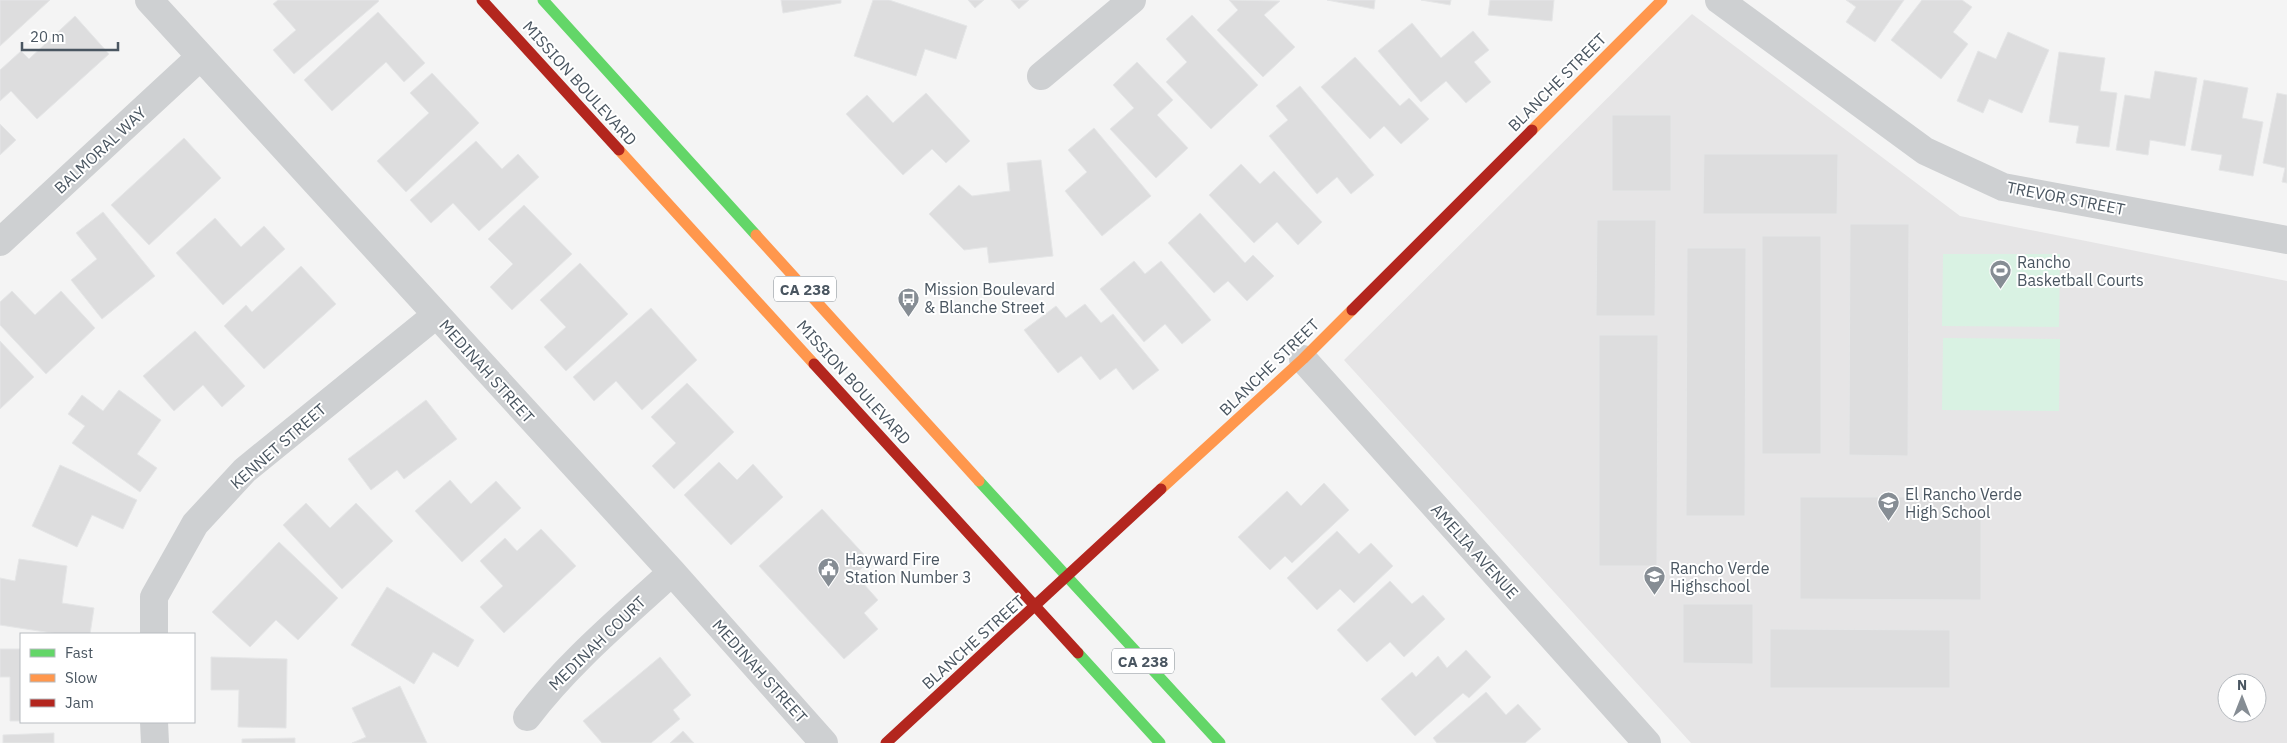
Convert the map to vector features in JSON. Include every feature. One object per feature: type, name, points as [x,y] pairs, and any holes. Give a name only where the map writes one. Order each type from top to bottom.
[{"type":"main road","name":"MISSION BOULEVARD","points":[[482,0],[1160,743]]},
{"type":"main road","name":"MISSION BOULEVARD","points":[[543,0],[1067,578],[1220,743]]},
{"type":"main road","name":"BLANCHE STREET","points":[[886,743],[1303,359],[1662,0]]},
{"type":"street","name":"MEDINAH STREET","points":[[149,0],[672,572],[824,743]]},
{"type":"street","points":[[1041,76],[1132,0]]},
{"type":"street","name":"TREVOR STREET","points":[[1719,0],[1925,151],[2003,187],[2287,240]]},
{"type":"street","name":"BALMORAL WAY","points":[[0,242],[200,57]]},
{"type":"street","name":"KENNET STREET","points":[[154,633],[154,597],[194,524],[245,470],[436,315]]},
{"type":"street","name":"AMELIA AVENUE","points":[[1303,359],[1647,743]]},
{"type":"street","name":"MEDINAH COURT","points":[[527,718],[546,692],[572,664],[672,572]]},
{"type":"street","points":[[154,723],[154,743]]},
{"type":"shaded area","name":"El Rancho Verde High School","points":[[1692,14],[1960,216],[2287,281],[2287,743],[1691,743],[1344,360]]},
{"type":"green space","name":"Rancho Basketball Courts","points":[[1943,254],[2060,254],[2059,327],[1942,326]]},
{"type":"green space","name":"Rancho Basketball Courts","points":[[1943,338],[2060,339],[2059,411],[1942,410]]},
{"type":"building","points":[[0,0],[50,0],[0,46]]},
{"type":"building","points":[[278,0],[379,1],[294,74],[273,50],[296,30],[273,4]]},
{"type":"building","points":[[781,0],[841,0],[841,3],[783,13]]},
{"type":"building","points":[[873,0],[889,0],[967,26],[956,59],[925,49],[916,76],[854,56]]},
{"type":"building","points":[[968,0],[984,0],[975,8]]},
{"type":"building","points":[[1011,0],[1029,0],[1019,9]]},
{"type":"building","points":[[1229,0],[1280,1],[1264,15],[1295,47],[1263,77],[1217,30],[1238,10]]},
{"type":"building","points":[[1327,0],[1375,0],[1374,9]]},
{"type":"building","points":[[1421,0],[1451,0],[1450,5]]},
{"type":"building","points":[[1490,0],[1554,0],[1552,21],[1488,15]]},
{"type":"building","points":[[1846,0],[1904,0],[1875,42],[1846,22],[1856,7]]},
{"type":"building","points":[[1922,0],[1962,0],[1972,7],[1953,32],[1968,44],[1941,79],[1891,40]]},
{"type":"building","points":[[378,12],[425,63],[404,82],[386,62],[332,111],[304,80]]},
{"type":"building","points":[[1192,15],[1258,85],[1211,129],[1166,82],[1187,62],[1166,39]]},
{"type":"building","points":[[75,16],[109,54],[37,119],[11,91],[0,101],[0,70],[21,51],[29,59]]},
{"type":"building","points":[[1412,23],[1441,58],[1473,31],[1489,50],[1474,62],[1491,82],[1466,103],[1446,81],[1421,102],[1378,51]]},
{"type":"building","points":[[2008,32],[2049,50],[2022,113],[1989,99],[1983,113],[1957,101],[1978,51],[1996,59]]},
{"type":"building","points":[[2059,52],[2105,58],[2100,91],[2117,93],[2109,147],[2076,143],[2079,126],[2049,122]]},
{"type":"building","points":[[1355,57],[1400,106],[1409,98],[1429,119],[1401,144],[1384,126],[1370,139],[1321,87]]},
{"type":"building","points":[[1137,62],[1173,100],[1157,115],[1188,148],[1156,178],[1110,129],[1134,108],[1113,85]]},
{"type":"building","points":[[2155,71],[2197,78],[2185,146],[2150,140],[2148,155],[2116,150],[2125,95],[2150,99]]},
{"type":"building","points":[[432,73],[479,123],[406,192],[377,161],[429,113],[410,93]]},
{"type":"building","points":[[2204,80],[2248,88],[2242,118],[2263,122],[2253,176],[2219,170],[2222,155],[2191,150]]},
{"type":"building","points":[[1300,86],[1374,175],[1351,194],[1337,177],[1317,194],[1269,136],[1288,120],[1276,106]]},
{"type":"building","points":[[926,93],[970,141],[946,163],[932,149],[903,175],[846,114],[867,95],[893,123]]},
{"type":"building","points":[[2277,93],[2287,95],[2287,183],[2282,182],[2285,168],[2263,163]]},
{"type":"building","points":[[1612,115],[1671,115],[1671,191],[1612,191]]},
{"type":"building","points":[[0,124],[16,140],[0,155]]},
{"type":"building","points":[[1094,128],[1151,196],[1102,236],[1065,191],[1087,172],[1068,150]]},
{"type":"building","points":[[184,138],[221,178],[149,245],[111,205]]},
{"type":"building","points":[[476,141],[502,169],[518,154],[539,177],[479,231],[453,203],[431,223],[410,200]]},
{"type":"building","points":[[1704,154],[1838,154],[1837,214],[1703,214]]},
{"type":"building","points":[[1041,160],[1053,256],[989,263],[987,247],[964,250],[929,214],[959,185],[972,196],[1010,191],[1007,163]]},
{"type":"building","points":[[1241,164],[1260,184],[1274,171],[1322,222],[1298,245],[1277,222],[1254,243],[1209,195]]},
{"type":"building","points":[[524,205],[572,254],[512,310],[490,287],[513,264],[488,239]]},
{"type":"building","points":[[103,212],[155,276],[102,319],[71,280],[97,259],[76,233]]},
{"type":"building","points":[[1200,213],[1245,263],[1253,255],[1274,276],[1247,301],[1228,281],[1214,293],[1168,243]]},
{"type":"building","points":[[215,218],[241,247],[264,226],[285,249],[223,305],[176,253]]},
{"type":"building","points":[[1597,220],[1656,220],[1655,316],[1596,316]]},
{"type":"building","points":[[1850,224],[1909,224],[1908,456],[1849,455]]},
{"type":"building","points":[[1762,236],[1821,236],[1821,454],[1762,454]]},
{"type":"building","points":[[1687,248],[1746,248],[1745,516],[1686,516]]},
{"type":"building","points":[[1134,261],[1145,274],[1161,261],[1211,320],[1182,344],[1165,324],[1144,342],[1100,289]]},
{"type":"building","points":[[580,263],[628,314],[566,371],[544,347],[566,327],[540,300]]},
{"type":"building","points":[[301,266],[336,304],[264,369],[224,326],[246,305],[252,312]]},
{"type":"building","points":[[12,291],[35,315],[61,291],[95,328],[46,374],[0,325],[0,302]]},
{"type":"building","points":[[1085,304],[1101,323],[1113,314],[1159,370],[1133,390],[1116,368],[1100,380],[1081,356],[1058,373],[1024,330],[1056,306],[1066,318]]},
{"type":"building","points":[[651,308],[697,360],[642,410],[616,381],[594,401],[573,377]]},
{"type":"building","points":[[195,331],[245,386],[222,407],[203,385],[174,411],[143,376]]},
{"type":"building","points":[[1599,335],[1658,335],[1657,566],[1599,566]]},
{"type":"building","points":[[0,341],[34,377],[0,409]]},
{"type":"building","points":[[687,383],[734,432],[674,489],[652,466],[676,443],[651,417]]},
{"type":"building","points":[[119,390],[161,420],[137,454],[157,468],[140,492],[72,443],[85,426],[68,414],[82,395],[103,411]]},
{"type":"building","points":[[426,400],[457,439],[404,479],[397,470],[371,490],[348,459]]},
{"type":"building","points":[[719,462],[737,480],[753,464],[783,497],[731,545],[684,495]]},
{"type":"building","points":[[60,465],[137,500],[123,529],[92,515],[77,547],[32,526]]},
{"type":"building","points":[[450,480],[471,504],[496,481],[521,508],[462,562],[415,511]]},
{"type":"building","points":[[1324,483],[1349,510],[1292,563],[1285,556],[1270,570],[1238,537],[1287,491],[1301,506]]},
{"type":"building","points":[[1800,497],[1981,497],[1981,600],[1800,599]]},
{"type":"building","points":[[306,503],[330,528],[356,503],[393,541],[342,589],[283,525]]},
{"type":"building","points":[[822,509],[870,561],[855,574],[878,600],[864,613],[878,629],[844,659],[759,566]]},
{"type":"building","points":[[541,529],[576,566],[504,633],[480,607],[503,586],[480,561],[505,538],[517,551]]},
{"type":"building","points":[[1337,531],[1359,554],[1371,543],[1393,566],[1354,603],[1340,589],[1317,610],[1287,578]]},
{"type":"building","points":[[279,542],[338,598],[298,640],[276,620],[250,647],[212,612]]},
{"type":"building","points":[[19,559],[67,566],[62,603],[94,608],[90,633],[52,633],[0,625],[0,578],[15,581]]},
{"type":"building","points":[[1390,581],[1412,604],[1423,595],[1445,619],[1404,657],[1390,642],[1367,662],[1337,630]]},
{"type":"building","points":[[387,587],[474,640],[458,667],[433,652],[414,684],[351,645]]},
{"type":"building","points":[[1683,604],[1753,604],[1753,664],[1683,663]]},
{"type":"building","points":[[1770,629],[1950,630],[1950,688],[1770,688]]},
{"type":"building","points":[[0,649],[20,649],[20,721],[10,721],[10,677],[0,677]]},
{"type":"building","points":[[1466,650],[1491,677],[1469,698],[1463,693],[1415,736],[1381,699],[1412,672],[1416,677],[1438,656],[1447,668]]},
{"type":"building","points":[[211,657],[287,659],[286,728],[238,727],[239,690],[211,690]]},
{"type":"building","points":[[660,657],[691,695],[673,710],[680,719],[651,743],[602,743],[583,721]]},
{"type":"building","points":[[400,686],[427,743],[352,743],[366,737],[352,708]]},
{"type":"building","points":[[1486,692],[1506,715],[1518,704],[1541,729],[1525,743],[1437,743],[1433,738]]},
{"type":"building","points":[[683,731],[694,743],[670,743]]},
{"type":"building","points":[[54,733],[54,743],[3,743],[3,735]]},
{"type":"building","points":[[295,738],[295,743],[242,743],[242,739]]},
{"type":"traffic: fast","points":[[543,0],[756,235]]},
{"type":"traffic: fast","points":[[979,481],[1220,743]]},
{"type":"traffic: fast","points":[[1078,653],[1160,743]]},
{"type":"traffic: slow","points":[[1532,130],[1662,0]]},
{"type":"traffic: slow","points":[[619,150],[814,364]]},
{"type":"traffic: slow","points":[[756,235],[979,481]]},
{"type":"traffic: slow","points":[[1161,489],[1303,359],[1352,310]]},
{"type":"traffic: jam","points":[[482,0],[619,150]]},
{"type":"traffic: jam","points":[[1352,310],[1532,130]]},
{"type":"traffic: jam","points":[[814,364],[1078,653]]},
{"type":"traffic: jam","points":[[886,743],[1161,489]]},
{"type":"place","name":"Rancho Basketball Courts","points":[[2001,290]]},
{"type":"place","name":"Mission Boulevard & Blanche Street","points":[[908,317]]},
{"type":"place","name":"El Rancho Verde High School","points":[[1889,522]]},
{"type":"place","name":"Hayward Fire Station Number 3","points":[[829,587]]},
{"type":"place","name":"Rancho Verde Highschool","points":[[1654,596]]}]
